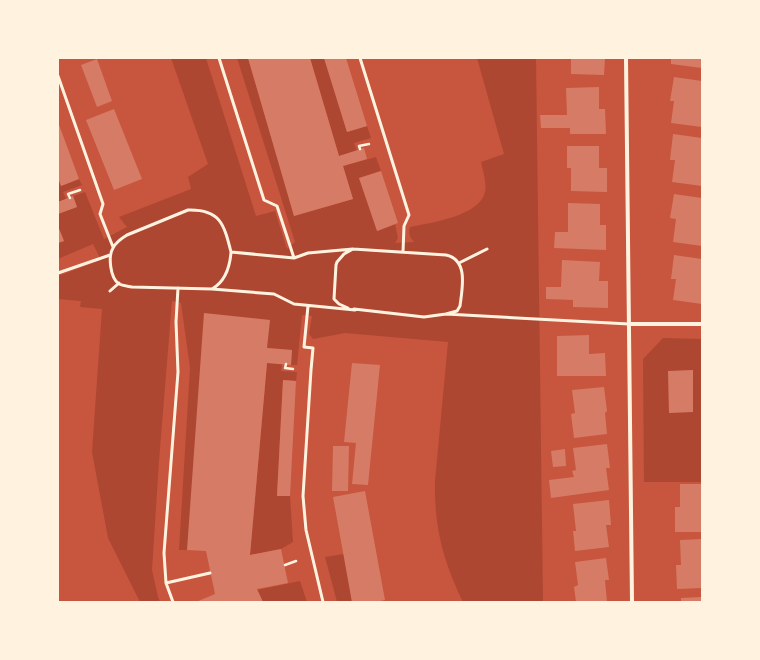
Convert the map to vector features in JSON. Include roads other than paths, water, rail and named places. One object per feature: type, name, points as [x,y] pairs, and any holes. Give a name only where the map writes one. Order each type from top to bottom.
[{"type":"street","points":[[626,58],[632,602]]},
{"type":"street","points":[[629,324],[702,324]]},
{"type":"lane","points":[[219,58],[264,200],[277,206],[294,258]]},
{"type":"lane","points":[[360,58],[409,215],[404,226],[403,252]]},
{"type":"lane","points":[[58,76],[103,204],[100,214],[113,247]]},
{"type":"lane","points":[[212,289],[222,282],[230,262],[232,252],[227,234],[219,218],[205,211],[188,210],[127,235],[119,240],[113,247],[110,255],[114,275],[119,283],[132,287],[212,289],[274,294],[290,302],[308,306],[424,317],[457,311],[460,306],[463,271],[459,263],[451,256],[353,249],[308,253],[294,258],[232,252]]},
{"type":"lane","points":[[353,249],[344,254],[337,262],[334,297],[335,301],[339,304],[355,310]]},
{"type":"lane","points":[[459,263],[487,250]]},
{"type":"lane","points":[[58,273],[110,255]]},
{"type":"lane","points":[[110,291],[119,283]]},
{"type":"lane","points":[[173,602],[166,583],[164,553],[178,372],[176,322],[178,288]]},
{"type":"lane","points":[[308,306],[304,347],[313,348],[310,370],[302,496],[306,530],[322,602]]},
{"type":"lane","points":[[446,314],[629,324]]},
{"type":"lane","points":[[166,583],[210,573]]}]
